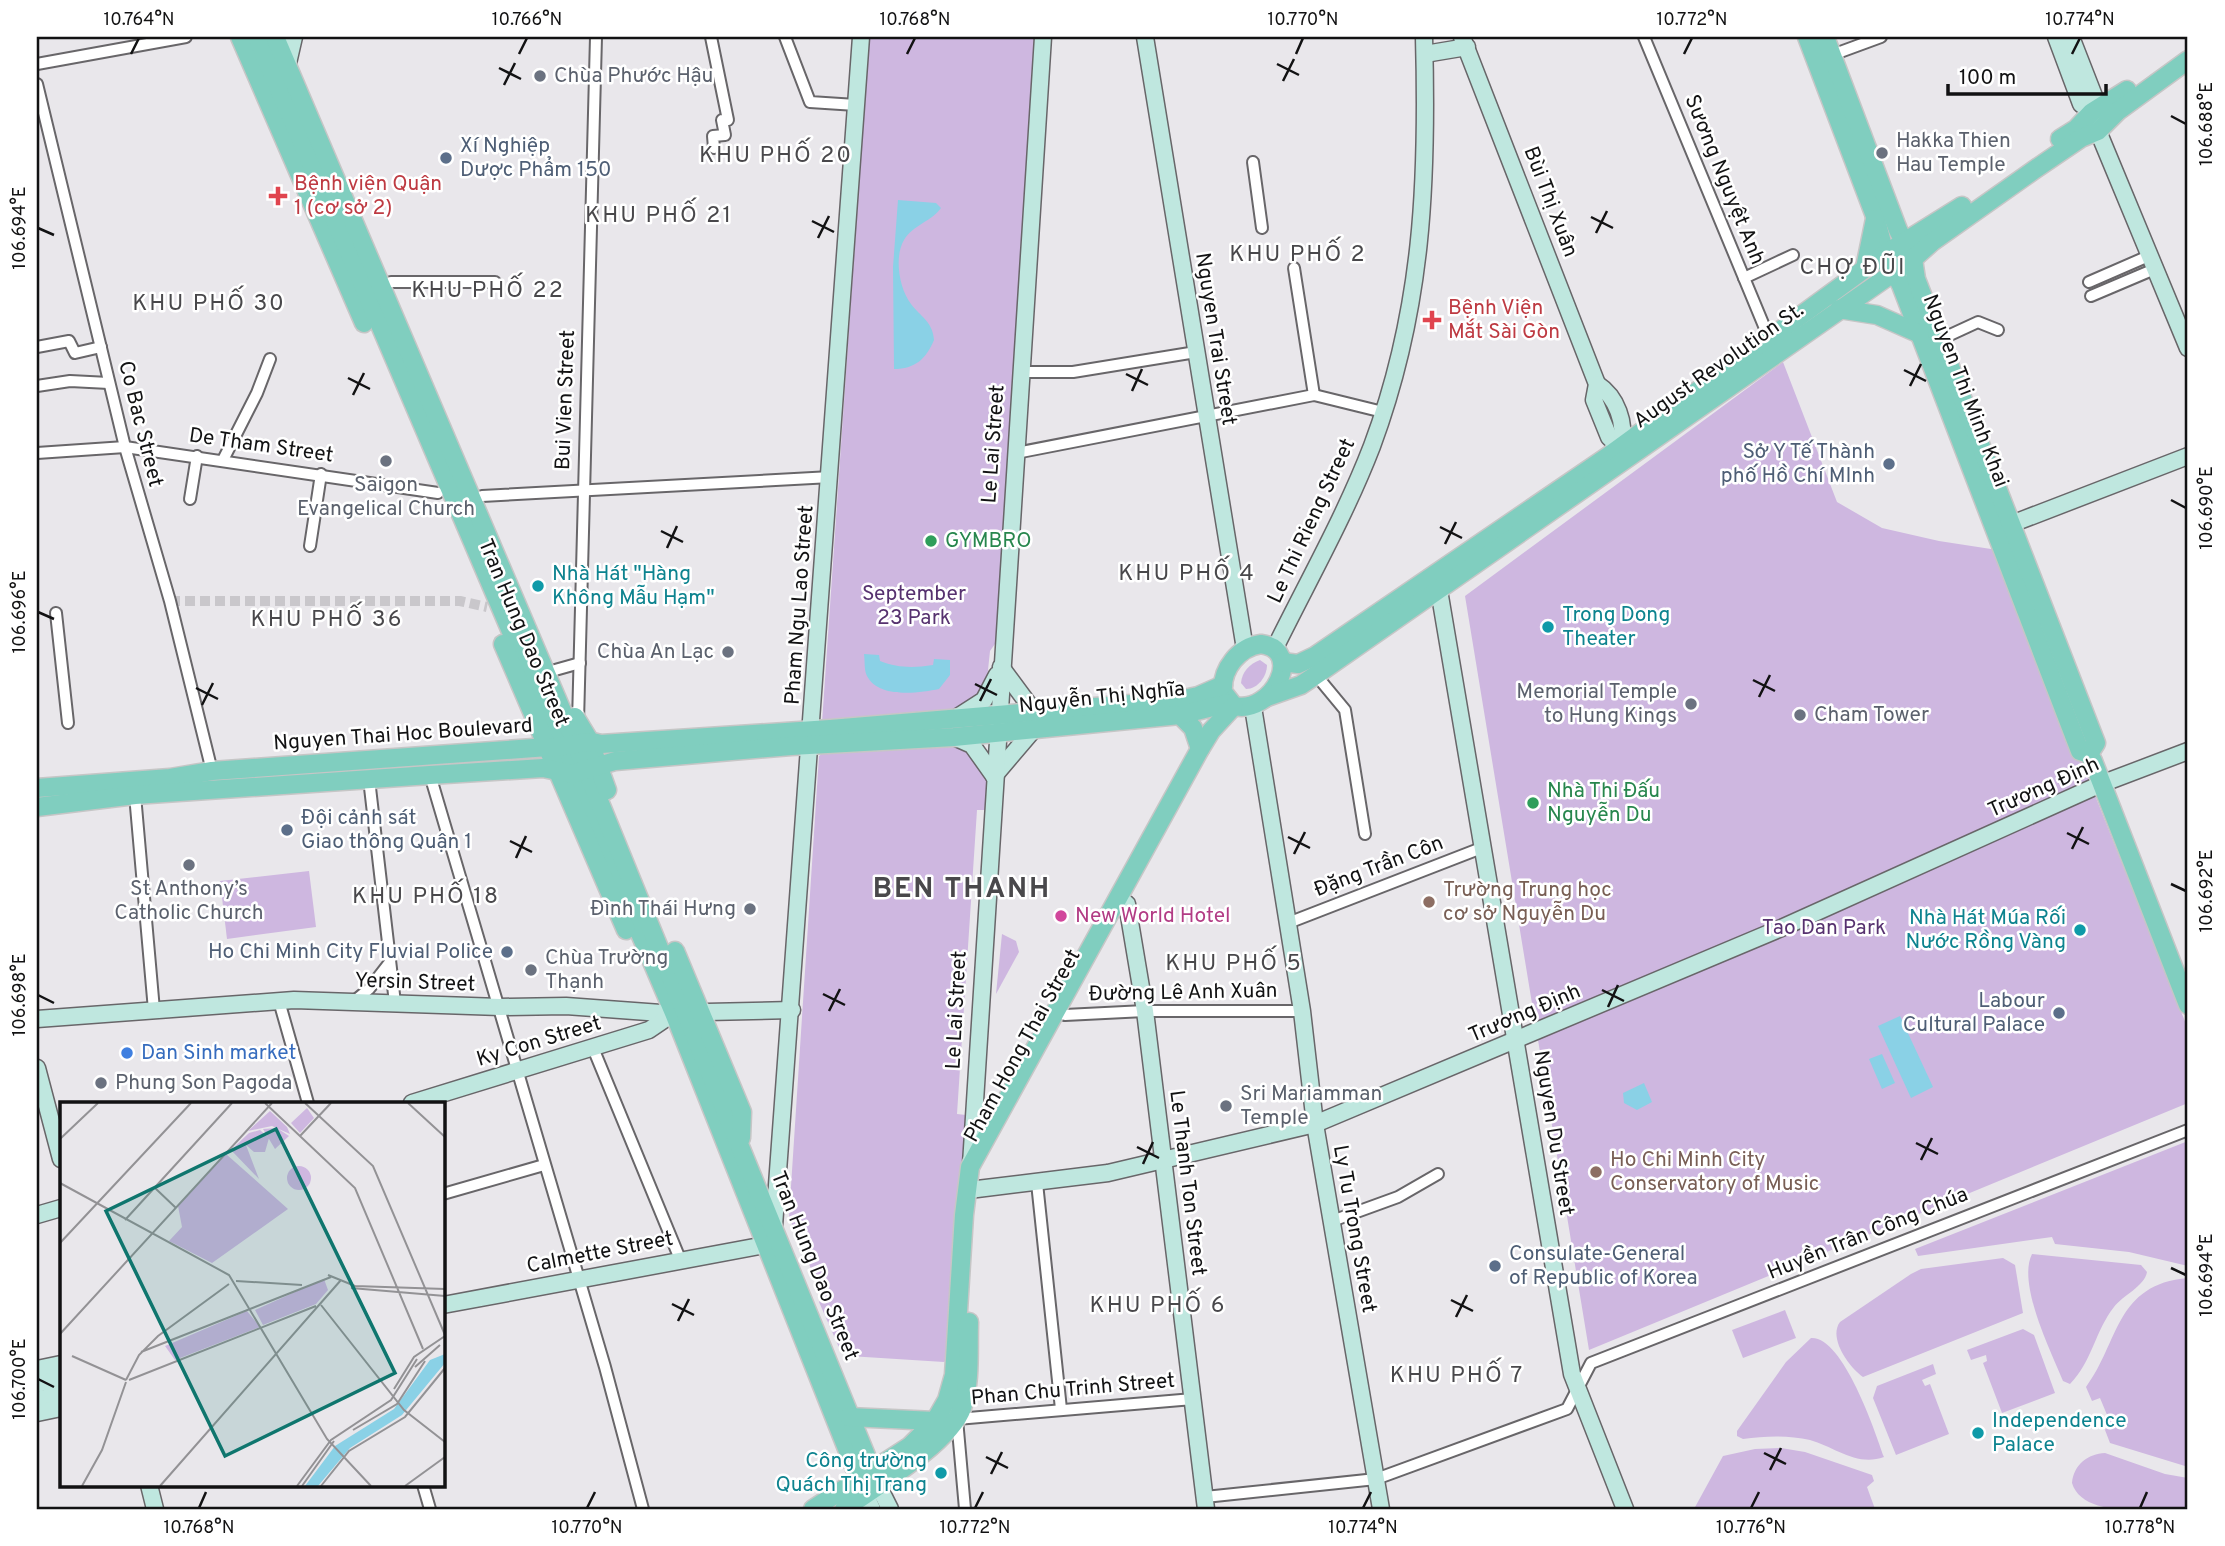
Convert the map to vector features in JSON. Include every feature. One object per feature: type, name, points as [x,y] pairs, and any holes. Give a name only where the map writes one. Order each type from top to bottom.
[{"type":"main road","name":"Tran Hung Dao Street","points":[[240,37],[272,110],[304,166]]},
{"type":"main road","name":"Tran Hung Dao Street","points":[[257,37],[279,90],[304,166],[335,239],[372,288],[414,387],[419,436],[521,670],[586,769],[605,785],[600,821],[655,951],[677,1014],[742,1112],[741,1144],[843,1414]]},
{"type":"main road","name":"Tran Hung Dao Street","points":[[275,37],[290,48],[371,250],[372,288],[382,350],[414,387],[456,449],[551,672],[578,723],[569,745]]},
{"type":"main road","name":"Nguyen Thi Minh Khai","points":[[1807,37],[1824,58],[1913,259],[1916,279],[2080,751],[2089,754],[2188,1005]]},
{"type":"main road","name":"Nguyen Thi Minh Khai","points":[[1825,37],[1824,58],[1885,254],[1901,285],[2001,527]]},
{"type":"main road","name":"August Revolution St.","points":[[1246,704],[1301,685],[1439,590],[1865,268],[1905,241],[1926,231],[2076,129],[2092,111],[2188,47]]},
{"type":"main road","name":"August Revolution St.","points":[[1279,655],[1298,664],[1315,656],[1913,259],[1932,242],[2034,170],[2081,138],[2098,131],[2118,111],[2188,60]]},
{"type":"main road","points":[[1865,268],[1875,216]]},
{"type":"main road","points":[[1839,309],[1877,315],[1920,334]]},
{"type":"main road","points":[[444,493],[476,495]]},
{"type":"main road","points":[[1261,644],[1279,655],[1279,681],[1246,704],[1223,685],[1227,669],[1245,649],[1261,644]]},
{"type":"main road","name":"Tran Hung Dao Street","points":[[551,672],[569,745],[586,769],[600,821],[655,951],[765,1245],[843,1414]]},
{"type":"main road","name":"Nguyễn Thị Nghĩa","points":[[1034,721],[1179,700],[1198,696],[1223,685]]},
{"type":"main road","name":"Nguyễn Thị Nghĩa","points":[[812,737],[954,737],[997,724],[1180,715],[1246,704]]},
{"type":"main road","name":"Pham Hong Thai Street","points":[[969,1190],[1200,749],[1211,732],[1246,704]]},
{"type":"main road","name":"Pham Hong Thai Street","points":[[970,1167],[1127,904],[1220,736],[1246,704]]},
{"type":"main road","points":[[1180,715],[1193,728],[1200,749]]},
{"type":"main road","name":"Nguyễn Thị Nghĩa","points":[[812,737],[956,718],[997,724]]},
{"type":"main road","name":"Nguyen Thai Hoc Boulevard","points":[[37,788],[170,778],[212,771],[569,745],[812,737]]},
{"type":"main road","name":"Nguyen Thai Hoc Boulevard","points":[[37,807],[135,795],[543,768],[586,769],[812,737]]},
{"type":"main road","points":[[369,761],[369,779]]},
{"type":"main road","name":"Le Lai Street","points":[[869,1488],[935,1421],[947,1400],[954,1375],[964,1215],[970,1167]]},
{"type":"main road","name":"Le Lai Street","points":[[957,1419],[966,1391],[974,1215],[969,1190]]},
{"type":"main road","points":[[869,1488],[843,1414],[935,1421]]},
{"type":"main road","points":[[844,1509],[869,1488],[917,1458],[957,1419]]},
{"type":"main road","points":[[813,1509],[869,1488]]},
{"type":"street","points":[[37,64],[186,37]]},
{"type":"street","name":"Bui Vien Street","points":[[578,723],[596,37]]},
{"type":"street","points":[[711,37],[728,120],[722,121],[724,135],[713,136],[714,148]]},
{"type":"street","points":[[785,37],[810,102],[856,105]]},
{"type":"street","name":"Pham Ngu Lao Street","points":[[774,1226],[812,737],[861,37]]},
{"type":"street","name":"Le Lai Street","points":[[970,1167],[1043,37]]},
{"type":"street","name":"Nguyen Trai Street","points":[[1145,37],[1245,649]]},
{"type":"street","name":"Le Thi Rieng Street","points":[[1279,655],[1342,517],[1383,412],[1406,327],[1419,250],[1427,144],[1424,37]]},
{"type":"street","name":"Sương Nguyệt Anh","points":[[1644,37],[1769,338]]},
{"type":"street","points":[[1824,58],[1881,37]]},
{"type":"street","points":[[2056,37],[2081,104],[2092,111]]},
{"type":"street","points":[[2071,37],[2094,96],[2092,111],[2098,131],[2188,348]]},
{"type":"street","points":[[1424,54],[1465,42]]},
{"type":"street","name":"Bùi Thị Xuân","points":[[1465,42],[1597,384],[1594,400],[1609,437],[1624,452]]},
{"type":"street","points":[[272,110],[290,48]]},
{"type":"street","name":"Co Bac Street","points":[[37,84],[114,404],[170,601],[212,771]]},
{"type":"street","points":[[1253,162],[1262,228]]},
{"type":"street","points":[[1744,278],[1793,255]]},
{"type":"street","points":[[2088,282],[2154,261]]},
{"type":"street","points":[[2091,296],[2154,261]]},
{"type":"street","points":[[1294,268],[1314,395]]},
{"type":"street","points":[[372,288],[495,282]]},
{"type":"street","points":[[1939,340],[1978,322],[1998,330]]},
{"type":"street","points":[[37,347],[69,341],[75,353],[101,347]]},
{"type":"street","points":[[1021,372],[1073,372],[1195,352]]},
{"type":"street","points":[[223,460],[257,393],[270,359]]},
{"type":"street","points":[[37,386],[69,381],[109,383]]},
{"type":"street","points":[[1016,453],[1314,395],[1383,412]]},
{"type":"street","name":"De Tham Street","points":[[37,453],[125,447],[444,493]]},
{"type":"street","points":[[190,499],[197,456]]},
{"type":"street","points":[[2001,527],[2188,456]]},
{"type":"street","points":[[310,546],[321,474]]},
{"type":"street","points":[[476,495],[582,492],[831,477]]},
{"type":"street","name":"Nguyen Du Street","points":[[1439,590],[1572,1374],[1625,1509]]},
{"type":"street","points":[[56,613],[68,723]]},
{"type":"street","points":[[551,672],[580,663]]},
{"type":"street","points":[[956,718],[984,700],[1001,667]]},
{"type":"street","points":[[954,737],[972,745],[994,776],[1034,721],[1001,667]]},
{"type":"street","points":[[1316,675],[1345,710],[1365,834]]},
{"type":"street","name":"Ly Tu Trong Street","points":[[1246,704],[1288,923],[1302,1011],[1315,1124],[1381,1509]]},
{"type":"street","name":"Trương Định","points":[[969,1190],[1037,1183],[1163,1161],[1315,1124],[1779,929],[2101,784],[2188,751]]},
{"type":"street","points":[[430,775],[500,1007],[643,1509]]},
{"type":"street","points":[[369,779],[395,1003]]},
{"type":"street","points":[[135,795],[154,1010]]},
{"type":"street","name":"Đặng Trần Côn","points":[[1288,923],[1484,846]]},
{"type":"street","name":"Le Thanh Ton Street","points":[[1127,904],[1145,1011],[1205,1503]]},
{"type":"street","points":[[352,1003],[369,989],[390,962]]},
{"type":"street","points":[[279,1001],[308,1102]]},
{"type":"street","name":"Yersin Street","points":[[37,1019],[279,1001],[500,1007],[566,1006],[677,1014],[792,1010]]},
{"type":"street","name":"Đường Lê Anh Xuân","points":[[1060,1013],[1302,1011]]},
{"type":"street","name":"Ky Con Street","points":[[415,1102],[649,1030],[677,1014]]},
{"type":"street","points":[[593,1048],[680,1259]]},
{"type":"street","points":[[37,1068],[60,1155]]},
{"type":"street","name":"Huyền Trân Công Chúa","points":[[1205,1503],[1376,1479],[1567,1409],[1579,1391],[1591,1363],[2188,1130]]},
{"type":"street","points":[[444,1194],[544,1165]]},
{"type":"street","points":[[1332,1221],[1398,1197],[1438,1174]]},
{"type":"street","points":[[755,1179],[778,1177]]},
{"type":"street","points":[[1037,1183],[1061,1409]]},
{"type":"street","points":[[37,1215],[60,1208]]},
{"type":"street","name":"Calmette Street","points":[[444,1305],[765,1245]]},
{"type":"street","points":[[37,1369],[60,1364]]},
{"type":"street","points":[[37,1384],[60,1379]]},
{"type":"street","points":[[37,1400],[60,1394]]},
{"type":"street","name":"Phan Chu Trinh Street","points":[[957,1419],[1193,1399]]},
{"type":"street","points":[[37,1413],[60,1408]]},
{"type":"street","points":[[957,1419],[965,1509]]},
{"type":"street","points":[[149,1486],[155,1509]]},
{"type":"street","points":[[423,1486],[430,1509]]},
{"type":"street","points":[[869,1488],[890,1509]]},
{"type":"green space","name":"September 23 Park","points":[[869,37],[1037,37],[997,641],[990,651],[986,689],[962,710],[822,723]]},
{"type":"green space","name":"Tao Dan Park","points":[[1783,362],[1837,502],[1882,528],[1939,541],[2004,551],[2079,755],[2188,1029],[2188,1103],[1589,1350],[1465,596]]},
{"type":"green space","points":[[1260,660],[1267,665],[1264,677],[1254,687],[1246,689],[1241,683],[1243,675],[1249,666]]},
{"type":"green space","points":[[962,745],[988,779],[986,810],[977,810],[957,1114],[966,1115],[948,1358],[944,1362],[849,1356],[841,1352],[819,1302],[823,1297],[789,1217],[819,756],[823,753]]},
{"type":"green space","points":[[309,871],[316,927],[227,939],[220,881]]},
{"type":"green space","points":[[1002,934],[1016,941],[1019,952],[996,994]]},
{"type":"green space","points":[[2188,1141],[2188,1266],[2129,1252],[2055,1244],[2052,1237],[1918,1256],[1915,1249]]},
{"type":"green space","points":[[2032,1254],[2141,1265],[2147,1272],[2142,1282],[2118,1303],[2108,1316],[2083,1366],[2070,1384],[2063,1381],[2037,1317],[2029,1282]]},
{"type":"green space","points":[[2003,1258],[2015,1265],[2023,1313],[1863,1377],[1846,1359],[1838,1344],[1837,1329],[1840,1322],[1911,1274],[1921,1269]]},
{"type":"green space","points":[[2188,1278],[2188,1466],[2185,1466],[2110,1443],[2105,1430],[2110,1422],[2100,1398],[2092,1401],[2086,1387],[2132,1304],[2146,1291],[2164,1283]]},
{"type":"green space","points":[[1785,1310],[1796,1338],[1743,1358],[1732,1330]]},
{"type":"green space","points":[[2023,1329],[2034,1335],[2055,1393],[2002,1413],[1983,1363],[1987,1361],[1986,1355],[1971,1360],[1967,1350]]},
{"type":"green space","points":[[1811,1338],[1823,1341],[1846,1368],[1865,1407],[1884,1457],[1865,1460],[1855,1458],[1802,1438],[1743,1439],[1737,1436],[1737,1431],[1786,1362]]},
{"type":"green space","points":[[1933,1364],[1936,1374],[1922,1380],[1925,1386],[1930,1384],[1949,1434],[1896,1455],[1873,1398],[1877,1386]]},
{"type":"green space","points":[[1781,1448],[1805,1452],[1872,1475],[1874,1481],[1867,1487],[1875,1509],[1694,1509],[1723,1456],[1755,1449]]},
{"type":"green space","points":[[2105,1453],[2165,1474],[2188,1478],[2188,1509],[2123,1510],[2091,1503],[2079,1495],[2072,1483],[2079,1465],[2093,1455]]},
{"type":"water","points":[[898,200],[936,203],[941,208],[908,235],[899,255],[901,281],[907,297],[929,324],[934,340],[919,362],[894,369],[893,267]]},
{"type":"water","points":[[864,654],[879,655],[880,661],[906,667],[933,665],[934,659],[950,660],[950,675],[939,689],[911,693],[890,691],[880,688],[867,676]]},
{"type":"water","points":[[1900,1016],[1933,1087],[1911,1098],[1878,1026]]},
{"type":"water","points":[[1882,1054],[1895,1083],[1882,1089],[1869,1059]]},
{"type":"water","points":[[1644,1083],[1652,1102],[1637,1110],[1624,1103],[1623,1093]]},
{"type":"tunnel","points":[[170,601],[460,601],[487,607]]},
{"type":"place","name":"Chùa Phước Hậu","points":[[540,76]]},
{"type":"place","name":"Hakka Thien Hau Temple","points":[[1882,153]]},
{"type":"place","name":"Xí Nghiệp Dược Phẩm 150","points":[[446,158]]},
{"type":"place","name":"Bệnh viện Quận 1 (cơ sở 2)","points":[[278,196]]},
{"type":"place","name":"Bệnh Viện Mắt Sài Gòn","points":[[1432,320]]},
{"type":"place","name":"Saigon Evangelical Church","points":[[386,461]]},
{"type":"place","name":"Sở Y Tế Thành phố Hồ Chí MInh","points":[[1889,464]]},
{"type":"place","name":"GYMBRO","points":[[931,541]]},
{"type":"place","name":"Nhà Hát \"Hàng Không Mẫu Hạm\"","points":[[538,586]]},
{"type":"place","name":"Trong Dong Theater","points":[[1548,627]]},
{"type":"place","name":"Chùa An Lạc","points":[[728,652]]},
{"type":"place","name":"Memorial Temple to Hung Kings","points":[[1691,704]]},
{"type":"place","name":"Cham Tower","points":[[1800,715]]},
{"type":"place","name":"Nhà Thi Đấu Nguyễn Du","points":[[1533,803]]},
{"type":"place","name":"Đội cảnh sát Giao thông Quận 1","points":[[287,830]]},
{"type":"place","name":"St Anthony’s Catholic Church","points":[[189,865]]},
{"type":"place","name":"Trường Trung học cơ sở Nguyễn Du","points":[[1429,902]]},
{"type":"place","name":"Đình Thái Hưng","points":[[750,909]]},
{"type":"place","name":"New World Hotel","points":[[1061,916]]},
{"type":"place","name":"Nhà Hát Múa Rối Nước Rồng Vàng","points":[[2080,930]]},
{"type":"place","name":"Ho Chi Minh City Fluvial Police","points":[[507,952]]},
{"type":"place","name":"Chùa Trường Thạnh","points":[[531,970]]},
{"type":"place","name":"Labour Cultural Palace","points":[[2059,1013]]},
{"type":"place","name":"Dan Sinh market","points":[[127,1053]]},
{"type":"place","name":"Phung Son Pagoda","points":[[101,1083]]},
{"type":"place","name":"Sri Mariamman Temple","points":[[1226,1106]]},
{"type":"place","name":"Ho Chi Minh City Conservatory of Music","points":[[1596,1172]]},
{"type":"place","name":"Consulate-General of Republic of Korea","points":[[1495,1266]]},
{"type":"place","name":"Independence Palace","points":[[1978,1433]]},
{"type":"place","name":"Công trường Quách Thị Trang","points":[[941,1473]]},
{"type":"district","name":"KHU PHỐ 20","points":[[776,156]]},
{"type":"district","name":"KHU PHỐ 21","points":[[659,216]]},
{"type":"district","name":"KHU PHỐ 2","points":[[1298,255]]},
{"type":"district","name":"CHỢ ĐŨI","points":[[1853,268]]},
{"type":"district","name":"KHU PHỐ 22","points":[[488,291]]},
{"type":"district","name":"KHU PHỐ 30","points":[[209,304]]},
{"type":"district","name":"KHU PHỐ 4","points":[[1187,574]]},
{"type":"district","name":"KHU PHỐ 36","points":[[327,620]]},
{"type":"district","name":"BEN THANH","points":[[962,890]]},
{"type":"district","name":"KHU PHỐ 18","points":[[426,897]]},
{"type":"district","name":"KHU PHỐ 5","points":[[1234,964]]},
{"type":"district","name":"KHU PHỐ 6","points":[[1158,1306]]},
{"type":"district","name":"KHU PHỐ 7","points":[[1457,1376]]}]
